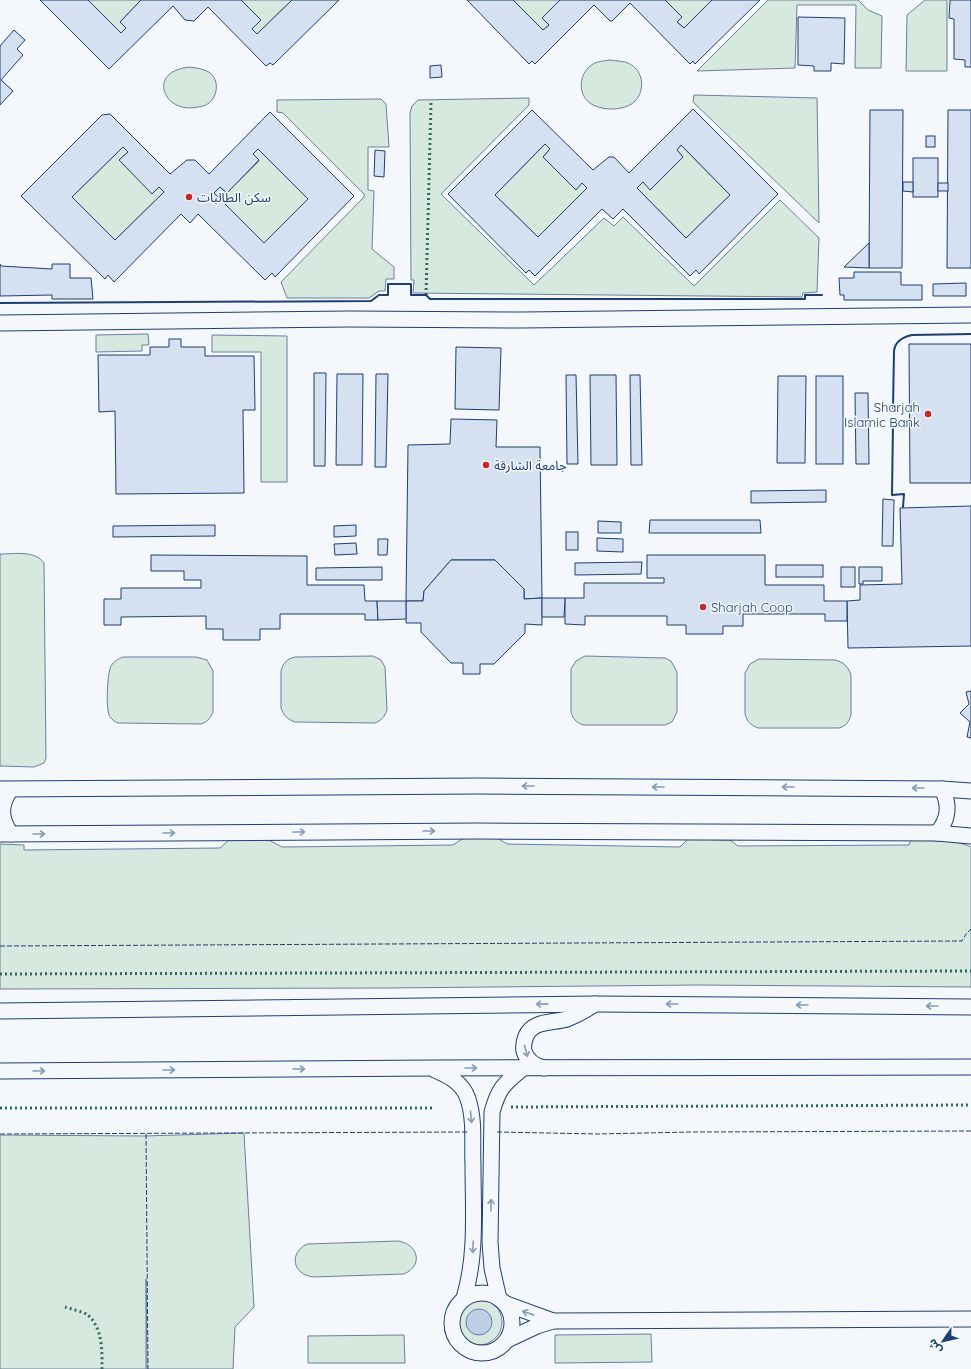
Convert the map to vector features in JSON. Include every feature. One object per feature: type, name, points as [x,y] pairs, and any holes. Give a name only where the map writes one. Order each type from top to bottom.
[{"type":"street","points":[[0,323],[343,319],[522,320],[971,315]]},
{"type":"street","points":[[971,791],[942,789],[448,786],[5,790],[2,817],[5,826],[5,834],[478,831],[937,833],[971,836]]},
{"type":"street","points":[[937,833],[942,827],[947,813],[947,804],[942,789]]},
{"type":"street","points":[[0,1011],[596,1004],[971,1007]]},
{"type":"street","points":[[545,1068],[533,1064],[525,1054],[524,1041],[529,1030],[539,1024],[555,1022],[576,1016],[596,1004]]},
{"type":"street","points":[[0,1071],[971,1066]]},
{"type":"street","points":[[433,1068],[460,1085],[468,1098],[472,1115],[474,1216],[469,1284],[464,1298]]},
{"type":"street","points":[[507,1340],[511,1331],[512,1321],[509,1312],[502,1301],[492,1268],[490,1242],[492,1112],[497,1096],[504,1085],[523,1068]]},
{"type":"street","points":[[473,1166],[492,1166]]},
{"type":"street","points":[[553,1320],[502,1301],[491,1294],[482,1293],[473,1294],[464,1298],[456,1306],[452,1317],[452,1328],[456,1339],[462,1346],[471,1351],[481,1353],[491,1352],[500,1347],[507,1340],[553,1320],[971,1319]]},
{"type":"shaded area","points":[[88,0],[141,0],[120,22],[126,28],[121,33]]},
{"type":"shaded area","points":[[241,0],[292,0],[257,34],[252,29]]},
{"type":"shaded area","points":[[513,0],[560,0],[542,18],[549,25],[543,30]]},
{"type":"shaded area","points":[[665,0],[712,0],[684,28],[677,22],[682,17]]},
{"type":"shaded area","points":[[768,0],[858,0],[868,10],[882,16],[881,68],[855,68],[856,5],[797,5],[795,68],[697,71]]},
{"type":"shaded area","points":[[925,0],[947,0],[947,71],[906,71],[907,15]]},
{"type":"shaded area","points":[[610,60],[622,61],[633,66],[637,70],[642,81],[642,87],[638,97],[633,103],[618,109],[603,108],[593,105],[584,96],[581,84],[582,77],[589,67],[597,62]]},
{"type":"shaded area","points":[[189,67],[209,72],[215,80],[215,95],[207,105],[187,108],[170,101],[166,94],[164,88],[165,81],[169,74],[178,69]]},
{"type":"shaded area","points":[[694,95],[817,98],[819,223],[693,102]]},
{"type":"shaded area","points":[[529,98],[529,105],[441,194],[534,285],[604,218],[614,226],[623,217],[694,286],[780,200],[819,238],[817,292],[803,293],[802,297],[413,293],[414,280],[411,280],[410,113],[412,106],[418,100]]},
{"type":"shaded area","points":[[381,99],[386,104],[389,147],[368,147],[368,190],[374,191],[372,249],[394,267],[394,279],[386,279],[385,291],[379,291],[369,298],[287,298],[281,282],[364,197],[364,194],[283,113],[277,112],[277,100]]},
{"type":"shaded area","points":[[545,144],[550,149],[543,157],[576,189],[582,183],[587,188],[538,237],[495,195]]},
{"type":"shaded area","points":[[681,145],[730,195],[686,238],[637,188],[643,182],[651,189],[683,157],[677,150]]},
{"type":"shaded area","points":[[123,147],[128,152],[119,160],[152,193],[159,187],[164,192],[115,240],[72,197]]},
{"type":"shaded area","points":[[258,149],[308,199],[264,243],[214,193],[220,187],[227,193],[259,161],[253,154]]},
{"type":"shaded area","points":[[148,334],[149,345],[142,345],[142,351],[96,352],[96,335]]},
{"type":"shaded area","points":[[212,335],[287,336],[287,482],[261,482],[261,352],[212,352]]},
{"type":"shaded area","points":[[0,554],[30,554],[40,559],[44,563],[46,758],[44,763],[34,767],[0,766]]},
{"type":"shaded area","points":[[373,656],[381,660],[385,667],[387,710],[380,721],[375,723],[295,722],[285,715],[281,708],[281,671],[284,664],[288,660],[295,657]]},
{"type":"shaded area","points":[[585,656],[665,658],[671,661],[677,672],[677,712],[672,722],[665,725],[584,725],[577,722],[573,718],[571,711],[571,669],[576,661]]},
{"type":"shaded area","points":[[123,657],[196,657],[207,660],[213,671],[213,712],[207,721],[201,724],[118,723],[114,721],[109,715],[108,711],[108,683],[112,664],[116,660]]},
{"type":"shaded area","points":[[759,659],[835,660],[843,663],[851,675],[851,715],[848,722],[839,728],[758,728],[753,726],[748,721],[745,714],[745,673],[750,664]]},
{"type":"shaded area","points":[[464,838],[497,838],[507,844],[680,847],[688,839],[730,840],[738,846],[909,845],[911,840],[965,844],[971,847],[971,987],[696,985],[388,988],[0,989],[0,844],[24,845],[24,850],[220,848],[229,840],[267,839],[282,847],[453,845]]},
{"type":"shaded area","points":[[244,1133],[254,1307],[235,1327],[233,1369],[147,1369],[146,1279],[146,1369],[0,1369],[0,1135],[144,1136]]},
{"type":"shaded area","points":[[398,1241],[410,1246],[416,1255],[414,1265],[404,1274],[313,1277],[301,1272],[295,1263],[297,1253],[307,1244]]},
{"type":"shaded area","points":[[479,1299],[492,1303],[498,1309],[502,1322],[498,1335],[492,1341],[479,1345],[466,1341],[460,1335],[456,1322],[460,1309],[466,1303]]},
{"type":"shaded area","points":[[651,1334],[652,1362],[555,1363],[555,1335]]},
{"type":"shaded area","points":[[404,1335],[405,1363],[308,1363],[308,1336]]},
{"type":"water","points":[[479,1309],[488,1313],[492,1322],[488,1331],[479,1335],[470,1331],[466,1322],[470,1313]]},
{"type":"building","points":[[40,0],[88,0],[121,33],[126,28],[120,22],[141,0],[241,0],[261,20],[252,29],[257,34],[292,0],[339,0],[273,65],[270,63],[266,66],[208,7],[194,21],[185,20],[173,6],[109,69]]},
{"type":"building","points":[[467,0],[513,0],[543,30],[549,25],[542,18],[560,0],[665,0],[682,17],[677,22],[684,28],[712,0],[760,0],[695,64],[693,61],[690,64],[630,3],[612,21],[610,21],[594,5],[535,64],[532,61],[529,64]]},
{"type":"building","points":[[950,0],[971,0],[971,67],[965,67],[965,60],[954,59],[954,19],[949,18]]},
{"type":"building","points":[[798,17],[845,18],[844,64],[831,63],[831,71],[814,71],[814,66],[798,65]]},
{"type":"building","points":[[14,30],[25,40],[17,49],[23,55],[1,80],[13,91],[0,105],[0,46]]},
{"type":"building","points":[[441,65],[442,77],[430,78],[430,66]]},
{"type":"building","points":[[693,109],[778,194],[699,274],[696,270],[690,276],[623,209],[613,219],[602,209],[535,276],[529,270],[526,273],[448,194],[532,110],[593,170],[609,157],[614,157],[629,173]],"holes":[[[545,144],[550,149],[543,157],[576,190],[582,183],[587,188],[538,237],[495,195]],[[681,145],[730,195],[686,238],[637,188],[643,182],[650,190],[683,157],[677,150]]]},
{"type":"building","points":[[870,110],[903,110],[902,268],[869,268]]},
{"type":"building","points":[[948,110],[971,110],[971,268],[947,268]]},
{"type":"building","name":"سكن الطالبات","points":[[270,112],[354,196],[275,277],[272,273],[265,280],[198,214],[190,223],[181,214],[114,282],[108,275],[105,279],[21,196],[102,115],[110,114],[170,174],[187,160],[195,160],[209,174]],"holes":[[[123,147],[128,152],[119,160],[152,194],[159,187],[164,192],[115,240],[72,197]],[[258,149],[308,199],[264,243],[214,193],[220,187],[227,193],[259,160],[253,154]]]},
{"type":"building","points":[[926,136],[935,136],[935,147],[926,147]]},
{"type":"building","points":[[375,150],[385,151],[384,177],[374,176]]},
{"type":"building","points":[[913,158],[938,158],[938,197],[913,197]]},
{"type":"building","points":[[903,182],[913,182],[913,192],[903,191]]},
{"type":"building","points":[[938,183],[948,183],[948,191],[938,191]]},
{"type":"building","points":[[869,243],[869,268],[844,267]]},
{"type":"building","points":[[0,264],[1,266],[52,269],[52,264],[70,264],[70,278],[91,278],[93,299],[52,299],[52,295],[0,296]]},
{"type":"building","points":[[854,272],[901,272],[901,285],[922,285],[922,300],[844,300],[844,295],[840,295],[839,278],[854,278]]},
{"type":"building","points":[[966,283],[966,296],[933,296],[933,284]]},
{"type":"building","points":[[169,339],[181,339],[181,347],[205,347],[205,356],[254,356],[255,410],[243,410],[244,493],[116,494],[115,411],[99,412],[98,355],[150,355],[150,347],[169,347]]},
{"type":"building","points":[[909,344],[971,344],[971,483],[910,483]]},
{"type":"building","points":[[456,347],[501,348],[499,410],[455,409]]},
{"type":"building","points":[[314,373],[326,373],[325,466],[314,466]]},
{"type":"building","points":[[337,374],[363,374],[362,465],[336,465]]},
{"type":"building","points":[[376,374],[388,374],[386,467],[375,467]]},
{"type":"building","points":[[566,375],[576,375],[578,464],[567,464]]},
{"type":"building","points":[[590,375],[616,375],[617,465],[591,465]]},
{"type":"building","points":[[630,375],[640,375],[642,465],[631,465]]},
{"type":"building","points":[[778,376],[806,376],[805,463],[777,463]]},
{"type":"building","points":[[816,376],[843,376],[843,464],[816,464]]},
{"type":"building","points":[[855,393],[868,393],[869,464],[856,464]]},
{"type":"building","points":[[451,419],[497,420],[496,447],[540,447],[542,598],[524,599],[524,589],[495,560],[451,560],[424,591],[423,601],[406,601],[408,445],[450,444]]},
{"type":"building","points":[[826,490],[826,502],[751,503],[751,491]]},
{"type":"building","points":[[883,499],[894,500],[893,546],[882,546]]},
{"type":"building","points":[[971,506],[971,646],[848,648],[847,601],[860,600],[860,585],[902,584],[900,508]]},
{"type":"building","points":[[650,520],[760,520],[761,533],[649,533]]},
{"type":"building","points":[[598,521],[621,522],[621,533],[598,533]]},
{"type":"building","points":[[215,525],[215,536],[113,537],[113,526]]},
{"type":"building","points":[[356,525],[356,536],[334,537],[334,526]]},
{"type":"building","points":[[566,532],[578,532],[578,550],[566,550]]},
{"type":"building","points":[[597,538],[623,539],[623,552],[597,551]]},
{"type":"building","points":[[378,539],[388,539],[387,555],[378,555]]},
{"type":"building","points":[[356,543],[357,554],[335,555],[334,544]]},
{"type":"building","points":[[151,555],[307,556],[307,585],[364,585],[365,601],[377,601],[378,620],[365,620],[365,614],[280,614],[280,629],[260,629],[260,640],[223,640],[223,629],[206,629],[206,616],[121,617],[121,625],[104,625],[104,599],[121,599],[121,588],[201,588],[201,580],[184,580],[184,571],[151,571]]},
{"type":"building","points":[[647,555],[765,555],[765,585],[824,585],[824,601],[847,601],[847,621],[825,621],[825,614],[743,614],[743,626],[723,626],[723,634],[686,634],[686,625],[667,625],[667,616],[585,616],[585,625],[565,624],[565,598],[584,598],[584,583],[664,583],[664,578],[647,578]]},
{"type":"building","points":[[451,560],[495,560],[524,589],[524,599],[542,598],[542,625],[525,624],[525,633],[494,664],[480,664],[480,674],[463,674],[463,663],[451,663],[421,632],[421,623],[406,623],[406,601],[423,601],[424,591]]},
{"type":"building","points":[[642,562],[641,574],[575,575],[575,563]]},
{"type":"building","points":[[776,565],[823,565],[823,577],[776,577]]},
{"type":"building","points":[[382,567],[382,580],[316,580],[316,568]]},
{"type":"building","points":[[841,567],[855,567],[855,587],[841,587]]},
{"type":"building","points":[[859,567],[882,567],[882,581],[863,581],[863,584],[859,584]]},
{"type":"building","points":[[542,598],[565,598],[564,617],[542,617]]},
{"type":"building","points":[[377,601],[406,601],[406,619],[378,620]]},
{"type":"building","points":[[971,691],[971,738],[967,737],[970,722],[960,713],[969,704],[966,692]]},
{"type":"hedge","points":[[426,295],[431,103]]},
{"type":"hedge","points":[[0,974],[971,971]]},
{"type":"hedge","points":[[511,1107],[971,1105]]},
{"type":"hedge","points":[[0,1108],[435,1108]]},
{"type":"hedge","points":[[65,1307],[88,1315],[97,1327],[101,1340],[102,1369]]},
{"type":"fence","points":[[0,946],[962,941],[971,929]]},
{"type":"fence","points":[[497,1132],[598,1134],[691,1132],[971,1131]]},
{"type":"fence","points":[[0,1134],[467,1132]]},
{"type":"fence","points":[[146,1134],[148,1369]]},
{"type":"wall","points":[[0,303],[371,301],[379,295],[388,295],[388,284],[411,284],[411,295],[426,295],[430,299],[805,299],[805,295],[822,295]]},
{"type":"wall","points":[[893,408],[894,351],[898,342],[903,338],[912,335],[971,334]]},
{"type":"wall","points":[[893,423],[892,495],[904,494],[903,507]]},
{"type":"place","name":"سكن الطالبات","points":[[189,197]]},
{"type":"place","name":"Sharjah Islamic Bank","points":[[928,414]]},
{"type":"place","name":"جامعة الشارقة","points":[[486,465]]},
{"type":"place","name":"Sharjah Coop","points":[[703,607]]}]
